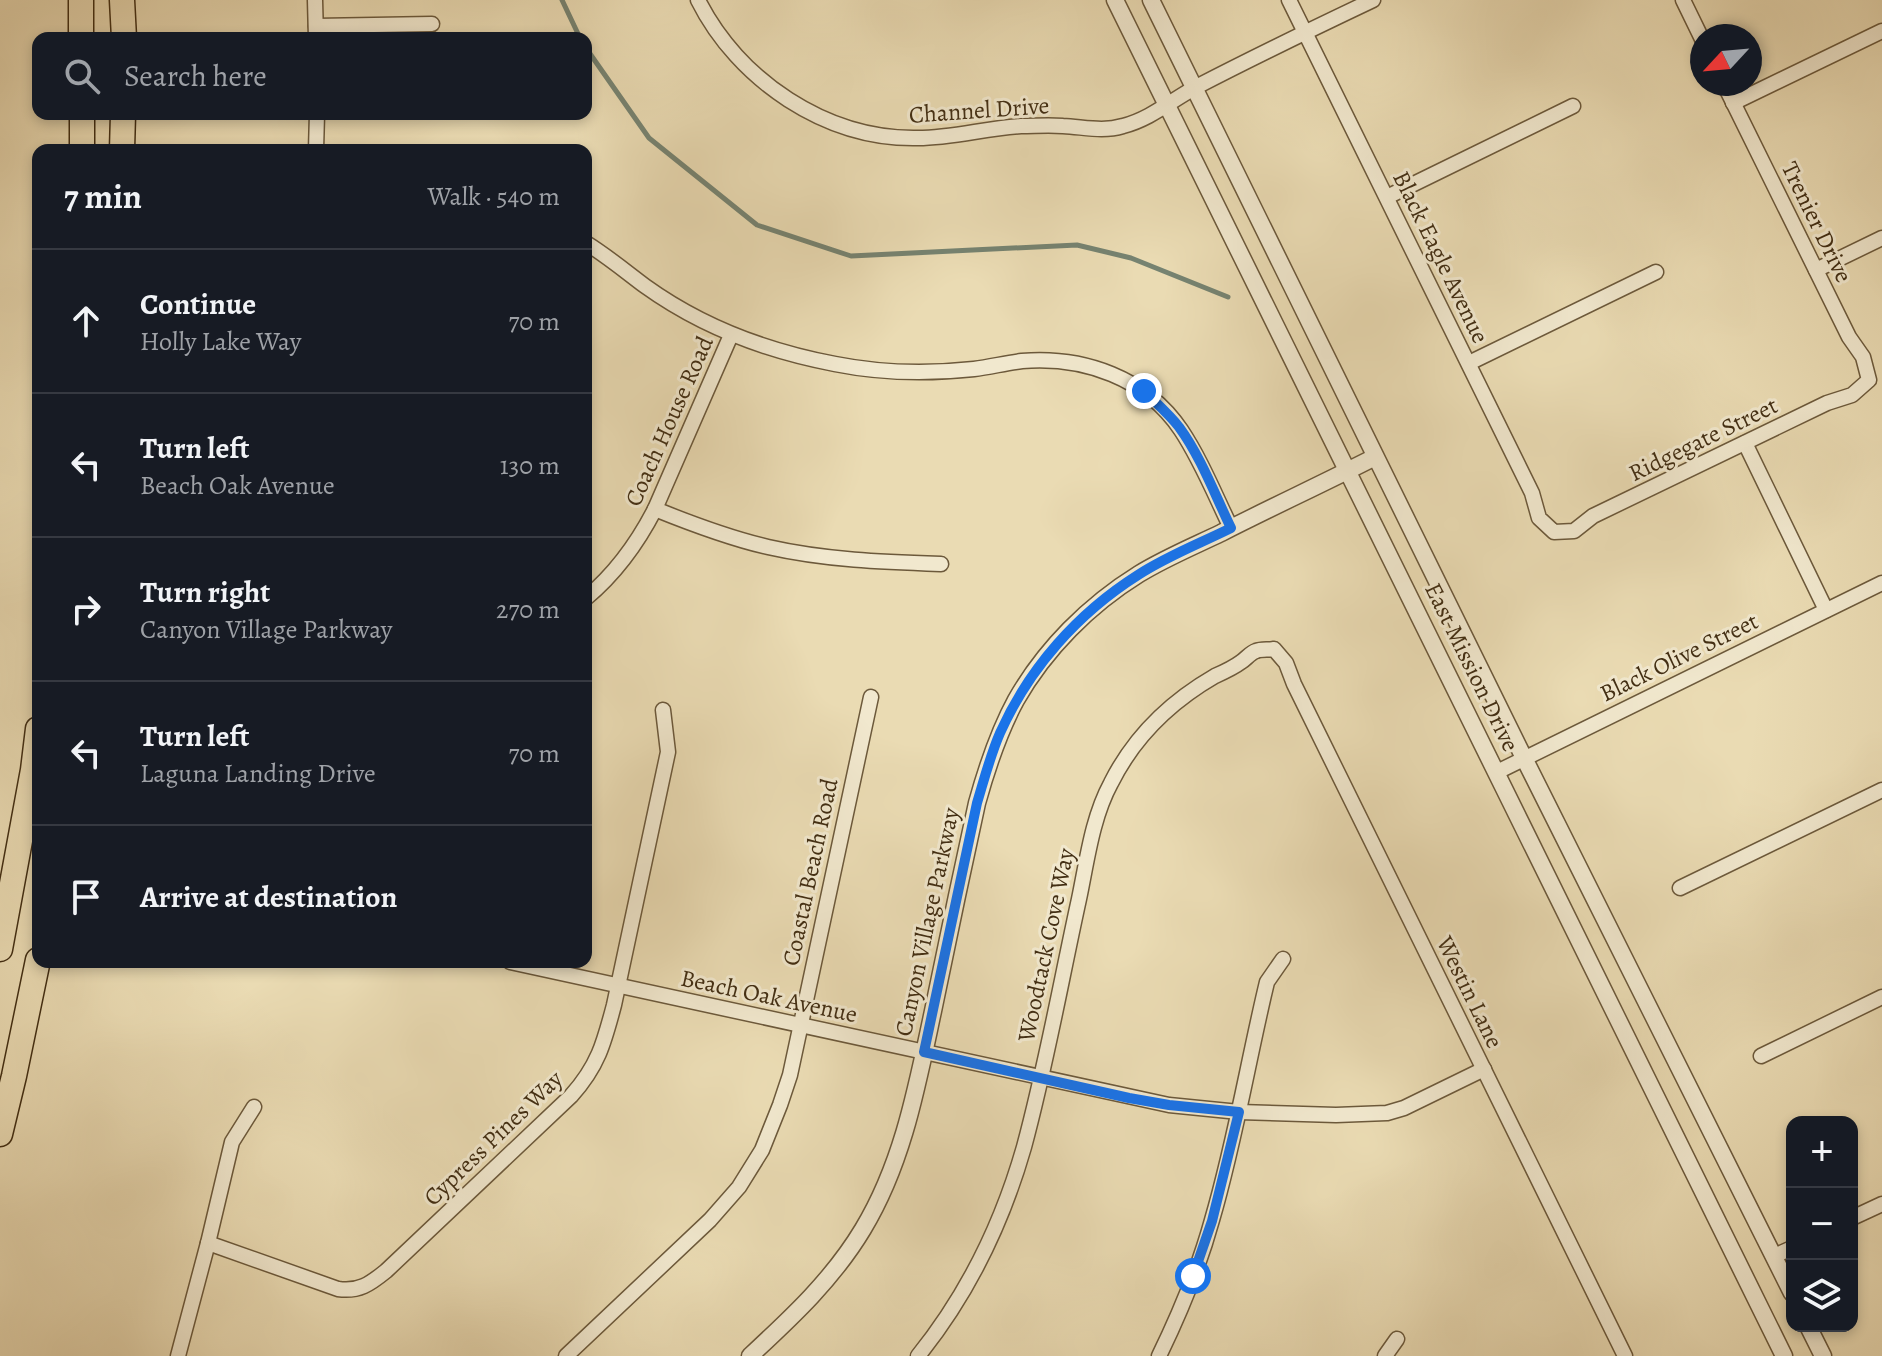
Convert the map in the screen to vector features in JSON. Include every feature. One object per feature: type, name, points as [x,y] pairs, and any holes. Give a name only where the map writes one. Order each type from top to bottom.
[{"type":"highway","points":[[81,0],[81,32]]},
{"type":"highway","points":[[122,0],[124,32]]},
{"type":"highway","points":[[82,120],[82,144]]},
{"type":"highway","points":[[122,144],[123,120]]},
{"type":"highway","points":[[0,949],[32,775]]},
{"type":"highway","points":[[0,1134],[36,968]]},
{"type":"street","points":[[315,0],[316,32],[432,24]]},
{"type":"street","name":"Channel Drive","points":[[698,0],[720,39],[765,83],[808,110],[853,129],[917,138],[1001,127],[1107,130],[1137,121],[1194,88],[1373,0]]},
{"type":"street","name":"East Mission Drive","points":[[1115,0],[1784,1356]]},
{"type":"street","name":"East Mission Drive","points":[[1151,0],[1524,758],[1786,1281]]},
{"type":"street","name":"Black Eagle Avenue","points":[[1289,0],[1532,493],[1539,518],[1554,532]]},
{"type":"street","points":[[1683,0],[1695,24]]},
{"type":"street","points":[[1733,103],[1882,31]]},
{"type":"street","name":"Trenier Drive","points":[[1730,96],[1849,337],[1863,357],[1869,380]]},
{"type":"street","points":[[1387,197],[1573,106]]},
{"type":"street","points":[[316,144],[317,120]]},
{"type":"street","points":[[1816,270],[1882,238]]},
{"type":"street","points":[[592,247],[646,286],[731,335],[790,354],[837,365],[893,371],[974,369],[1046,360],[1111,373],[1144,391],[1180,429],[1231,528]]},
{"type":"street","points":[[1469,363],[1656,272]]},
{"type":"street","name":"Coach House Road","points":[[592,593],[622,563],[639,539],[731,335]]},
{"type":"street","name":"Ridgegate Street","points":[[1554,532],[1574,531],[1593,516],[1827,403],[1852,395],[1869,380]]},
{"type":"street","points":[[1745,443],[1826,610]]},
{"type":"street","name":"Canyon Village Parkway","points":[[750,1356],[804,1306],[863,1230],[899,1152],[924,1052],[977,803],[999,734],[1033,674],[1071,628],[1096,605],[1142,572],[1375,457]]},
{"type":"street","points":[[655,509],[768,547],[866,561],[941,564]]},
{"type":"street","name":"Black Olive Street","points":[[1497,772],[1882,583]]},
{"type":"street","name":"Westin Lane","points":[[1274,649],[1286,663],[1625,1356]]},
{"type":"street","name":"Woodtack Cove Way","points":[[918,1356],[960,1297],[991,1239],[1015,1177],[1092,839],[1109,786],[1143,734],[1174,703],[1240,663],[1254,651],[1274,649]]},
{"type":"street","name":"Coastal Beach Road","points":[[566,1356],[710,1220],[739,1187],[762,1150],[790,1075],[871,697]]},
{"type":"street","name":"Cypress Pines Way","points":[[208,1243],[338,1289],[361,1289],[386,1271],[586,1079],[603,1046],[668,752],[663,710]]},
{"type":"street","points":[[1680,888],[1882,790]]},
{"type":"street","points":[[1159,1356],[1202,1252],[1239,1112],[1267,982],[1283,959]]},
{"type":"street","name":"Beach Oak Avenue","points":[[537,968],[1169,1105],[1239,1112],[1387,1113],[1413,1104],[1484,1069]]},
{"type":"street","points":[[1761,1056],[1882,997]]},
{"type":"street","points":[[178,1356],[232,1142],[254,1107]]},
{"type":"street","points":[[1858,1215],[1882,1204]]},
{"type":"street","points":[[1774,1256],[1786,1251]]},
{"type":"street","points":[[1811,1332],[1823,1356]]},
{"type":"street","points":[[1385,1356],[1397,1339]]},
{"type":"waterway","points":[[562,0],[577,32]]},
{"type":"waterway","points":[[592,57],[649,138],[757,225],[851,256],[1077,245],[1131,258],[1228,297]]},
{"type":"route","points":[[1144,391],[1180,429],[1231,528],[1142,572],[1096,605],[1052,650],[1017,700],[999,734],[977,803],[924,1052],[1129,1098],[1239,1112],[1212,1221],[1193,1276]]}]
